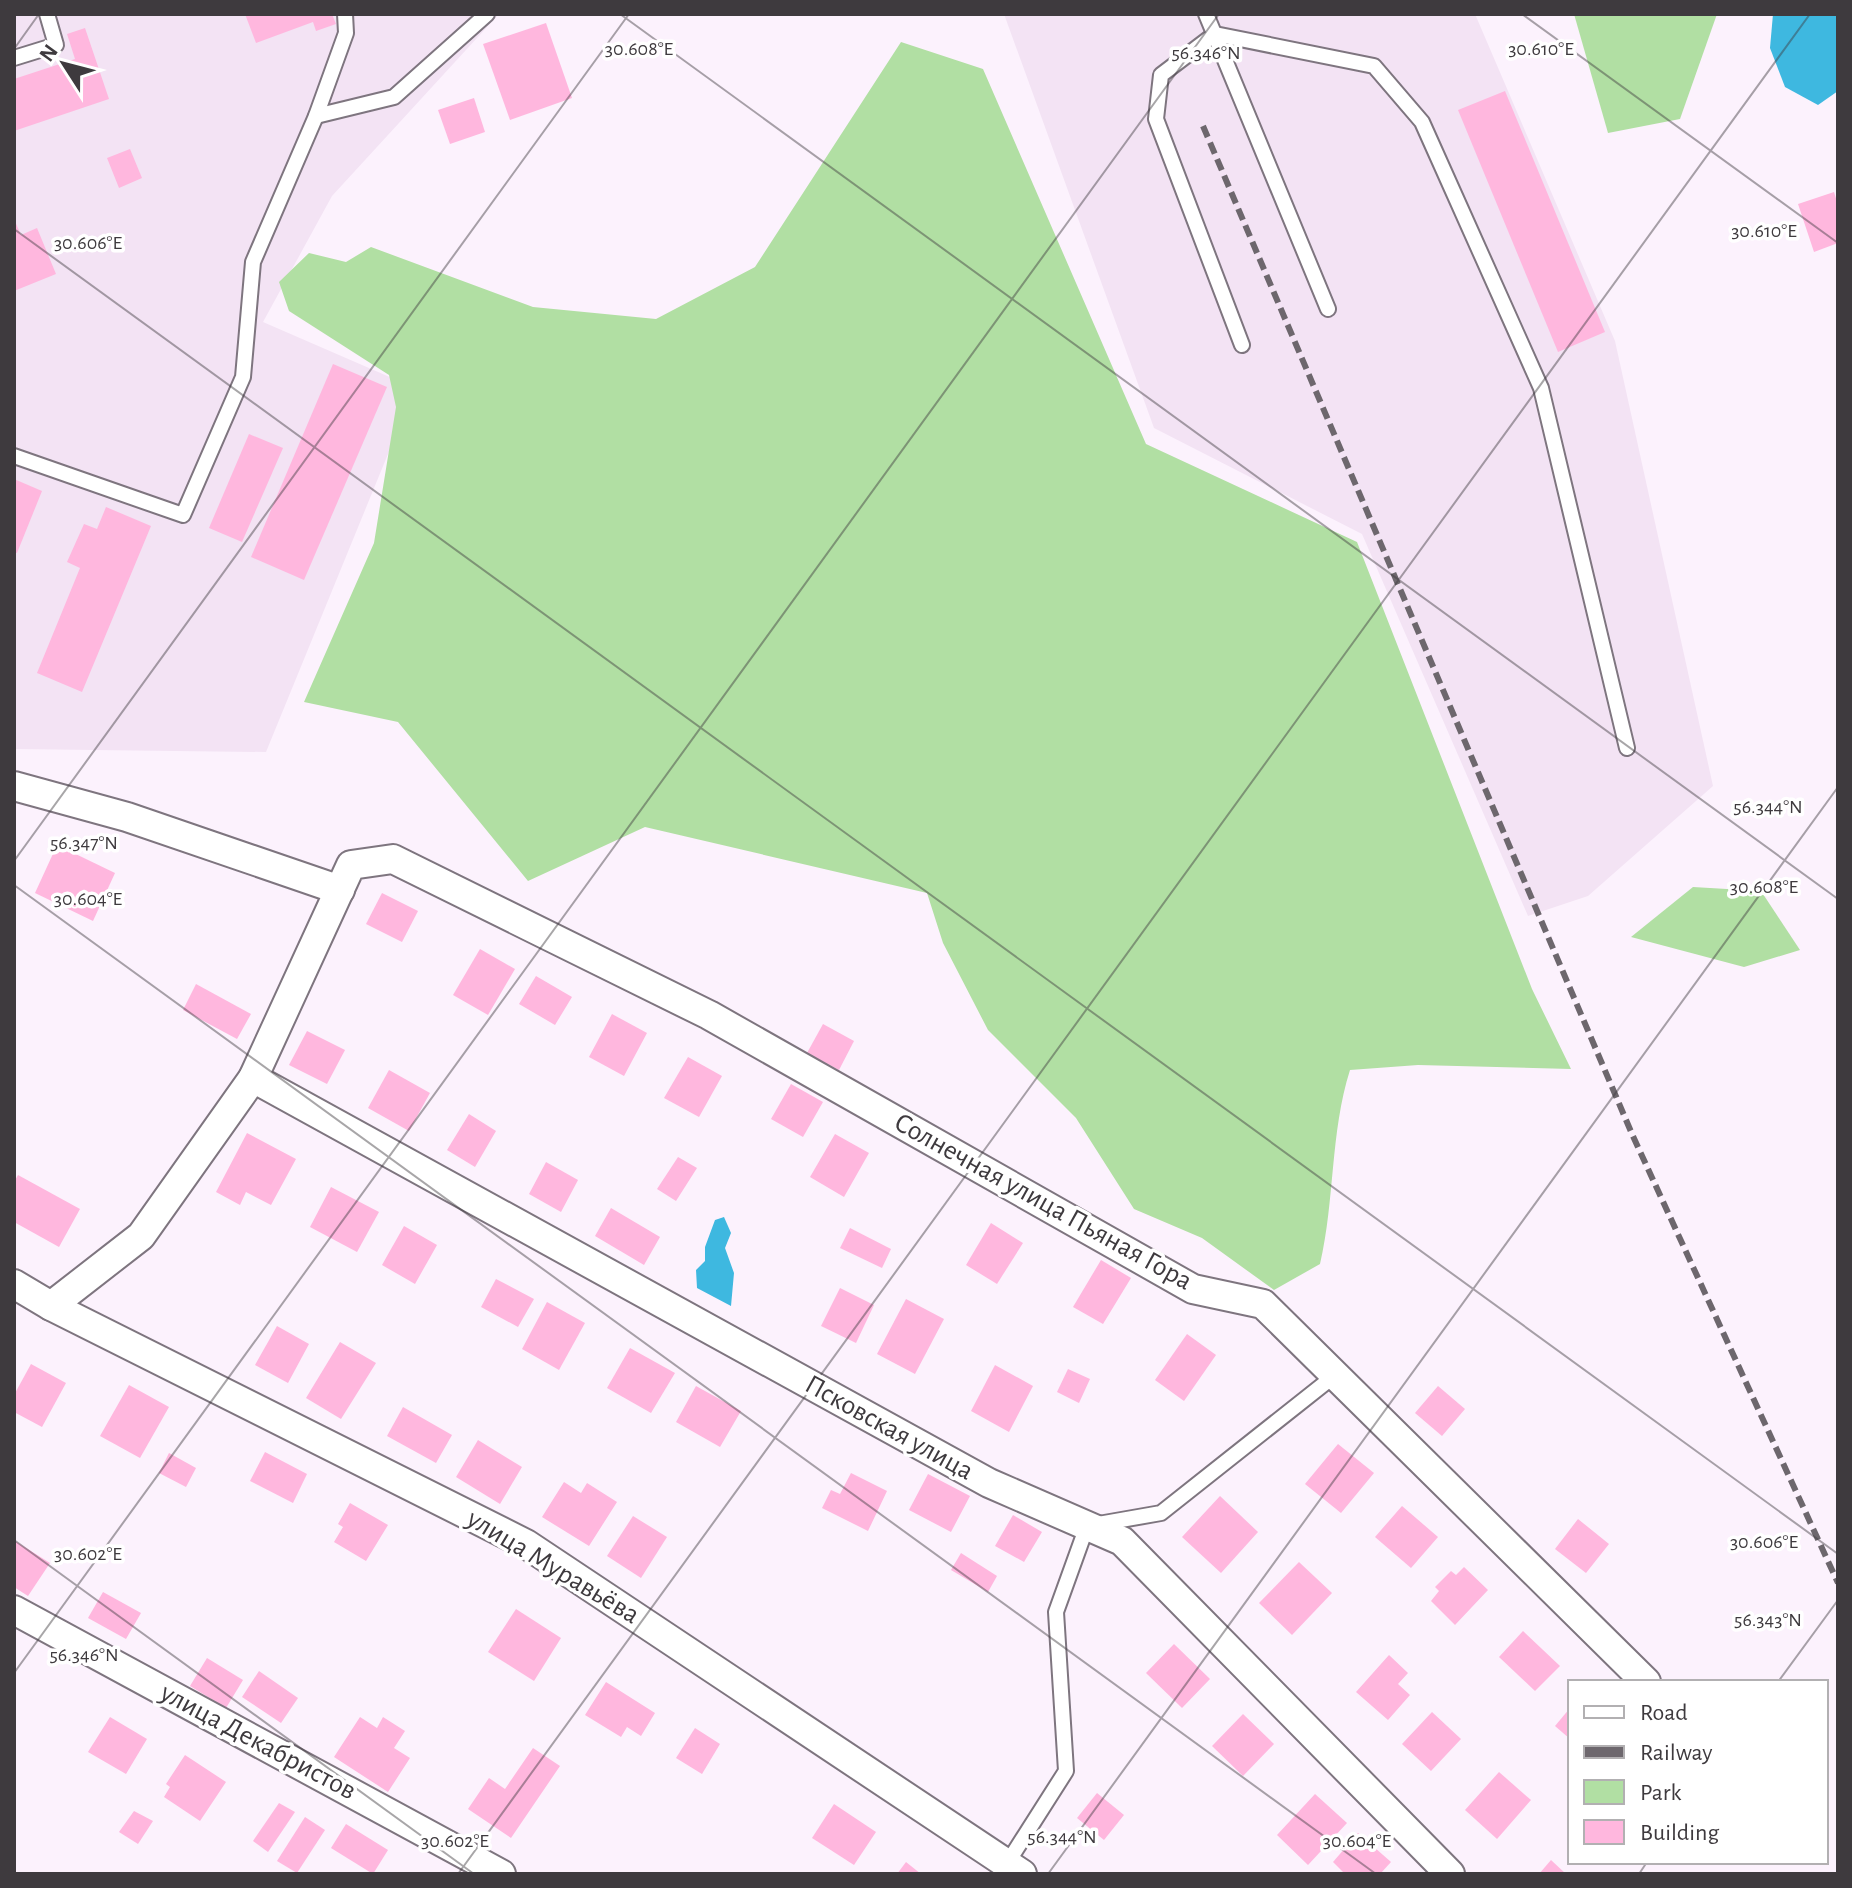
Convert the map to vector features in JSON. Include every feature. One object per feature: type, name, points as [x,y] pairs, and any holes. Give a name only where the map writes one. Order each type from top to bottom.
[{"type":"street","points":[[14,786],[127,817],[340,890],[253,1078],[141,1236],[51,1306]]},
{"type":"street","name":"Солнечная улица Пьяная Гора","points":[[340,890],[351,865],[393,859],[709,1015],[1193,1289],[1263,1304],[1644,1680]]},
{"type":"street","name":"Псковская улица","points":[[253,1078],[989,1483],[1122,1541],[1450,1874]]},
{"type":"street","name":"улица Муравьёва","points":[[14,1284],[51,1306],[526,1544],[1015,1868]]},
{"type":"street","name":"улица Декабристов","points":[[14,1610],[501,1874]]},
{"type":"lane","points":[[14,58],[56,45],[47,14]]},
{"type":"lane","points":[[14,456],[183,515],[243,377],[253,262],[316,116],[346,33],[345,14]]},
{"type":"lane","points":[[316,116],[394,97],[487,14]]},
{"type":"lane","points":[[1206,14],[1328,309]]},
{"type":"lane","points":[[1242,345],[1156,119],[1161,75],[1215,34],[1374,66],[1422,122],[1541,388],[1627,748]]},
{"type":"lane","points":[[1015,1868],[1066,1771],[1056,1612],[1087,1526],[1161,1513],[1334,1376]]},
{"type":"shaded area","points":[[14,14],[499,14],[332,196],[263,322],[415,388],[266,752],[14,749]]},
{"type":"shaded area","points":[[1004,14],[1475,14],[1615,341],[1713,786],[1588,896],[1528,916],[1362,534],[1154,428]]},
{"type":"green space","points":[[1574,14],[1717,14],[1680,119],[1608,133]]},
{"type":"green space","points":[[901,42],[983,69],[1146,444],[1357,542],[1532,989],[1571,1069],[1418,1065],[1350,1070],[1339,1118],[1320,1264],[1274,1290],[1202,1238],[1134,1209],[1076,1118],[988,1030],[943,943],[927,893],[645,827],[528,881],[398,722],[304,702],[374,543],[396,407],[389,375],[289,311],[279,282],[309,253],[346,262],[371,247],[533,307],[656,319],[755,267]]},
{"type":"green space","points":[[1693,887],[1761,891],[1800,950],[1744,967],[1631,937]]},
{"type":"water","points":[[1773,14],[1838,14],[1838,91],[1818,105],[1785,87],[1770,48]]},
{"type":"water","points":[[724,1217],[731,1233],[725,1248],[734,1273],[731,1306],[697,1288],[696,1270],[705,1261],[705,1247],[715,1220]]},
{"type":"building","points":[[245,14],[332,14],[336,24],[316,31],[313,22],[256,43]]},
{"type":"building","points":[[546,23],[572,98],[510,120],[483,44]]},
{"type":"building","points":[[85,28],[109,99],[14,131],[14,79],[75,59],[67,34]]},
{"type":"building","points":[[1505,91],[1605,332],[1558,352],[1458,110]]},
{"type":"building","points":[[474,98],[485,132],[450,144],[438,110]]},
{"type":"building","points":[[130,149],[142,178],[119,188],[107,158]]},
{"type":"building","points":[[1834,192],[1838,205],[1838,243],[1814,252],[1798,204]]},
{"type":"building","points":[[14,219],[21,235],[37,228],[56,274],[14,291]]},
{"type":"building","points":[[333,364],[387,387],[304,580],[251,557]]},
{"type":"building","points":[[249,434],[283,448],[242,542],[209,528]]},
{"type":"building","points":[[14,479],[42,491],[17,553],[14,552]]},
{"type":"building","points":[[106,507],[151,526],[82,692],[37,673],[80,568],[67,562],[84,524],[97,529]]},
{"type":"building","points":[[57,845],[115,873],[93,921],[35,893]]},
{"type":"building","points":[[382,893],[418,911],[402,942],[366,924]]},
{"type":"building","points":[[480,949],[515,969],[488,1015],[453,995]]},
{"type":"building","points":[[536,976],[572,997],[555,1025],[519,1004]]},
{"type":"building","points":[[196,984],[251,1014],[237,1039],[183,1010]]},
{"type":"building","points":[[612,1014],[647,1033],[624,1076],[589,1057]]},
{"type":"building","points":[[823,1024],[854,1041],[839,1070],[807,1053]]},
{"type":"building","points":[[307,1031],[345,1050],[327,1084],[289,1065]]},
{"type":"building","points":[[688,1057],[722,1076],[699,1117],[664,1098]]},
{"type":"building","points":[[389,1070],[430,1093],[409,1131],[368,1108]]},
{"type":"building","points":[[791,1084],[823,1102],[803,1137],[771,1119]]},
{"type":"building","points":[[469,1114],[496,1131],[475,1167],[447,1150]]},
{"type":"building","points":[[247,1133],[296,1159],[271,1205],[246,1192],[240,1205],[216,1192]]},
{"type":"building","points":[[835,1134],[869,1153],[844,1197],[810,1177]]},
{"type":"building","points":[[678,1157],[697,1168],[676,1201],[657,1189]]},
{"type":"building","points":[[546,1162],[578,1180],[561,1212],[529,1194]]},
{"type":"building","points":[[18,1175],[80,1209],[59,1247],[14,1222],[14,1182]]},
{"type":"building","points":[[331,1187],[379,1212],[357,1252],[310,1227]]},
{"type":"building","points":[[611,1208],[660,1237],[644,1265],[595,1236]]},
{"type":"building","points":[[991,1223],[1023,1243],[997,1284],[966,1265]]},
{"type":"building","points":[[404,1226],[437,1245],[415,1284],[382,1265]]},
{"type":"building","points":[[850,1228],[891,1249],[882,1268],[840,1248]]},
{"type":"building","points":[[1101,1260],[1131,1278],[1103,1324],[1073,1307]]},
{"type":"building","points":[[496,1279],[534,1299],[518,1327],[481,1307]]},
{"type":"building","points":[[840,1288],[874,1305],[856,1343],[821,1326]]},
{"type":"building","points":[[906,1299],[944,1319],[915,1374],[877,1354]]},
{"type":"building","points":[[547,1302],[585,1323],[559,1370],[522,1349]]},
{"type":"building","points":[[277,1326],[309,1344],[288,1383],[255,1365]]},
{"type":"building","points":[[1187,1334],[1216,1355],[1184,1401],[1155,1380]]},
{"type":"building","points":[[340,1342],[376,1363],[341,1419],[306,1398]]},
{"type":"building","points":[[630,1348],[675,1373],[651,1413],[607,1388]]},
{"type":"building","points":[[31,1364],[66,1383],[42,1427],[14,1412],[14,1395]]},
{"type":"building","points":[[995,1365],[1033,1386],[1009,1432],[971,1411]]},
{"type":"building","points":[[1068,1369],[1090,1379],[1079,1403],[1057,1392]]},
{"type":"building","points":[[129,1385],[169,1407],[140,1458],[100,1436]]},
{"type":"building","points":[[696,1386],[741,1411],[720,1447],[676,1422]]},
{"type":"building","points":[[1438,1386],[1465,1409],[1442,1436],[1415,1413]]},
{"type":"building","points":[[403,1407],[452,1435],[436,1463],[387,1436]]},
{"type":"building","points":[[478,1440],[522,1467],[500,1504],[456,1477]]},
{"type":"building","points":[[1338,1444],[1374,1473],[1341,1513],[1305,1484]]},
{"type":"building","points":[[265,1452],[307,1474],[293,1503],[250,1481]]},
{"type":"building","points":[[169,1453],[196,1468],[186,1487],[159,1473]]},
{"type":"building","points":[[851,1473],[887,1491],[868,1531],[822,1508],[831,1490],[840,1494]]},
{"type":"building","points":[[928,1474],[970,1496],[951,1532],[909,1510]]},
{"type":"building","points":[[564,1482],[581,1493],[587,1483],[617,1502],[589,1546],[542,1517]]},
{"type":"building","points":[[1220,1496],[1258,1532],[1221,1573],[1182,1537]]},
{"type":"building","points":[[350,1503],[388,1525],[366,1561],[334,1542],[343,1527],[338,1524]]},
{"type":"building","points":[[1402,1506],[1438,1537],[1411,1568],[1375,1537]]},
{"type":"building","points":[[1013,1515],[1042,1532],[1024,1562],[995,1546]]},
{"type":"building","points":[[633,1516],[667,1537],[641,1578],[607,1556]]},
{"type":"building","points":[[1578,1519],[1609,1544],[1586,1573],[1555,1549]]},
{"type":"building","points":[[15,1541],[50,1563],[28,1596],[14,1587]]},
{"type":"building","points":[[961,1553],[997,1576],[988,1592],[951,1570]]},
{"type":"building","points":[[1299,1562],[1332,1593],[1292,1635],[1259,1603]]},
{"type":"building","points":[[1464,1567],[1488,1590],[1455,1625],[1431,1601],[1439,1591],[1435,1587],[1451,1571],[1456,1575]]},
{"type":"building","points":[[103,1592],[141,1613],[126,1639],[88,1618]]},
{"type":"building","points":[[516,1609],[561,1638],[534,1681],[488,1652]]},
{"type":"building","points":[[1523,1631],[1560,1666],[1535,1691],[1499,1657]]},
{"type":"building","points":[[1174,1644],[1210,1679],[1182,1708],[1146,1673]]},
{"type":"building","points":[[1389,1655],[1408,1673],[1398,1684],[1410,1695],[1388,1720],[1356,1692]]},
{"type":"building","points":[[207,1658],[243,1680],[226,1708],[190,1686]]},
{"type":"building","points":[[259,1671],[298,1698],[281,1723],[242,1697]]},
{"type":"building","points":[[606,1682],[655,1713],[641,1736],[627,1727],[621,1737],[585,1715]]},
{"type":"building","points":[[1568,1710],[1568,1737],[1555,1726]]},
{"type":"building","points":[[1432,1712],[1461,1739],[1431,1771],[1402,1744]]},
{"type":"building","points":[[1243,1714],[1274,1744],[1243,1776],[1212,1746]]},
{"type":"building","points":[[110,1717],[147,1739],[126,1774],[88,1752]]},
{"type":"building","points":[[360,1717],[377,1728],[383,1717],[405,1731],[394,1748],[410,1758],[388,1792],[334,1757]]},
{"type":"building","points":[[695,1728],[720,1744],[702,1774],[676,1758]]},
{"type":"building","points":[[533,1748],[560,1766],[511,1838],[468,1809],[489,1778],[505,1789]]},
{"type":"building","points":[[185,1755],[226,1782],[200,1821],[164,1797],[170,1787],[166,1784]]},
{"type":"building","points":[[1499,1772],[1531,1800],[1497,1839],[1465,1810]]},
{"type":"building","points":[[1097,1793],[1124,1815],[1104,1840],[1077,1818]]},
{"type":"building","points":[[1315,1794],[1347,1823],[1308,1865],[1277,1835]]},
{"type":"building","points":[[279,1803],[295,1812],[268,1852],[253,1841]]},
{"type":"building","points":[[834,1804],[876,1832],[854,1865],[812,1838]]},
{"type":"building","points":[[134,1811],[153,1821],[138,1844],[119,1832]]},
{"type":"building","points":[[305,1817],[325,1830],[297,1873],[277,1861]]},
{"type":"building","points":[[346,1824],[388,1850],[373,1874],[331,1848]]},
{"type":"building","points":[[1358,1833],[1391,1862],[1380,1874],[1345,1874],[1333,1862]]},
{"type":"building","points":[[1551,1860],[1566,1874],[1539,1874]]},
{"type":"building","points":[[906,1862],[921,1874],[897,1874]]},
{"type":"railway","points":[[1203,126],[1632,1134],[1838,1583]]}]
